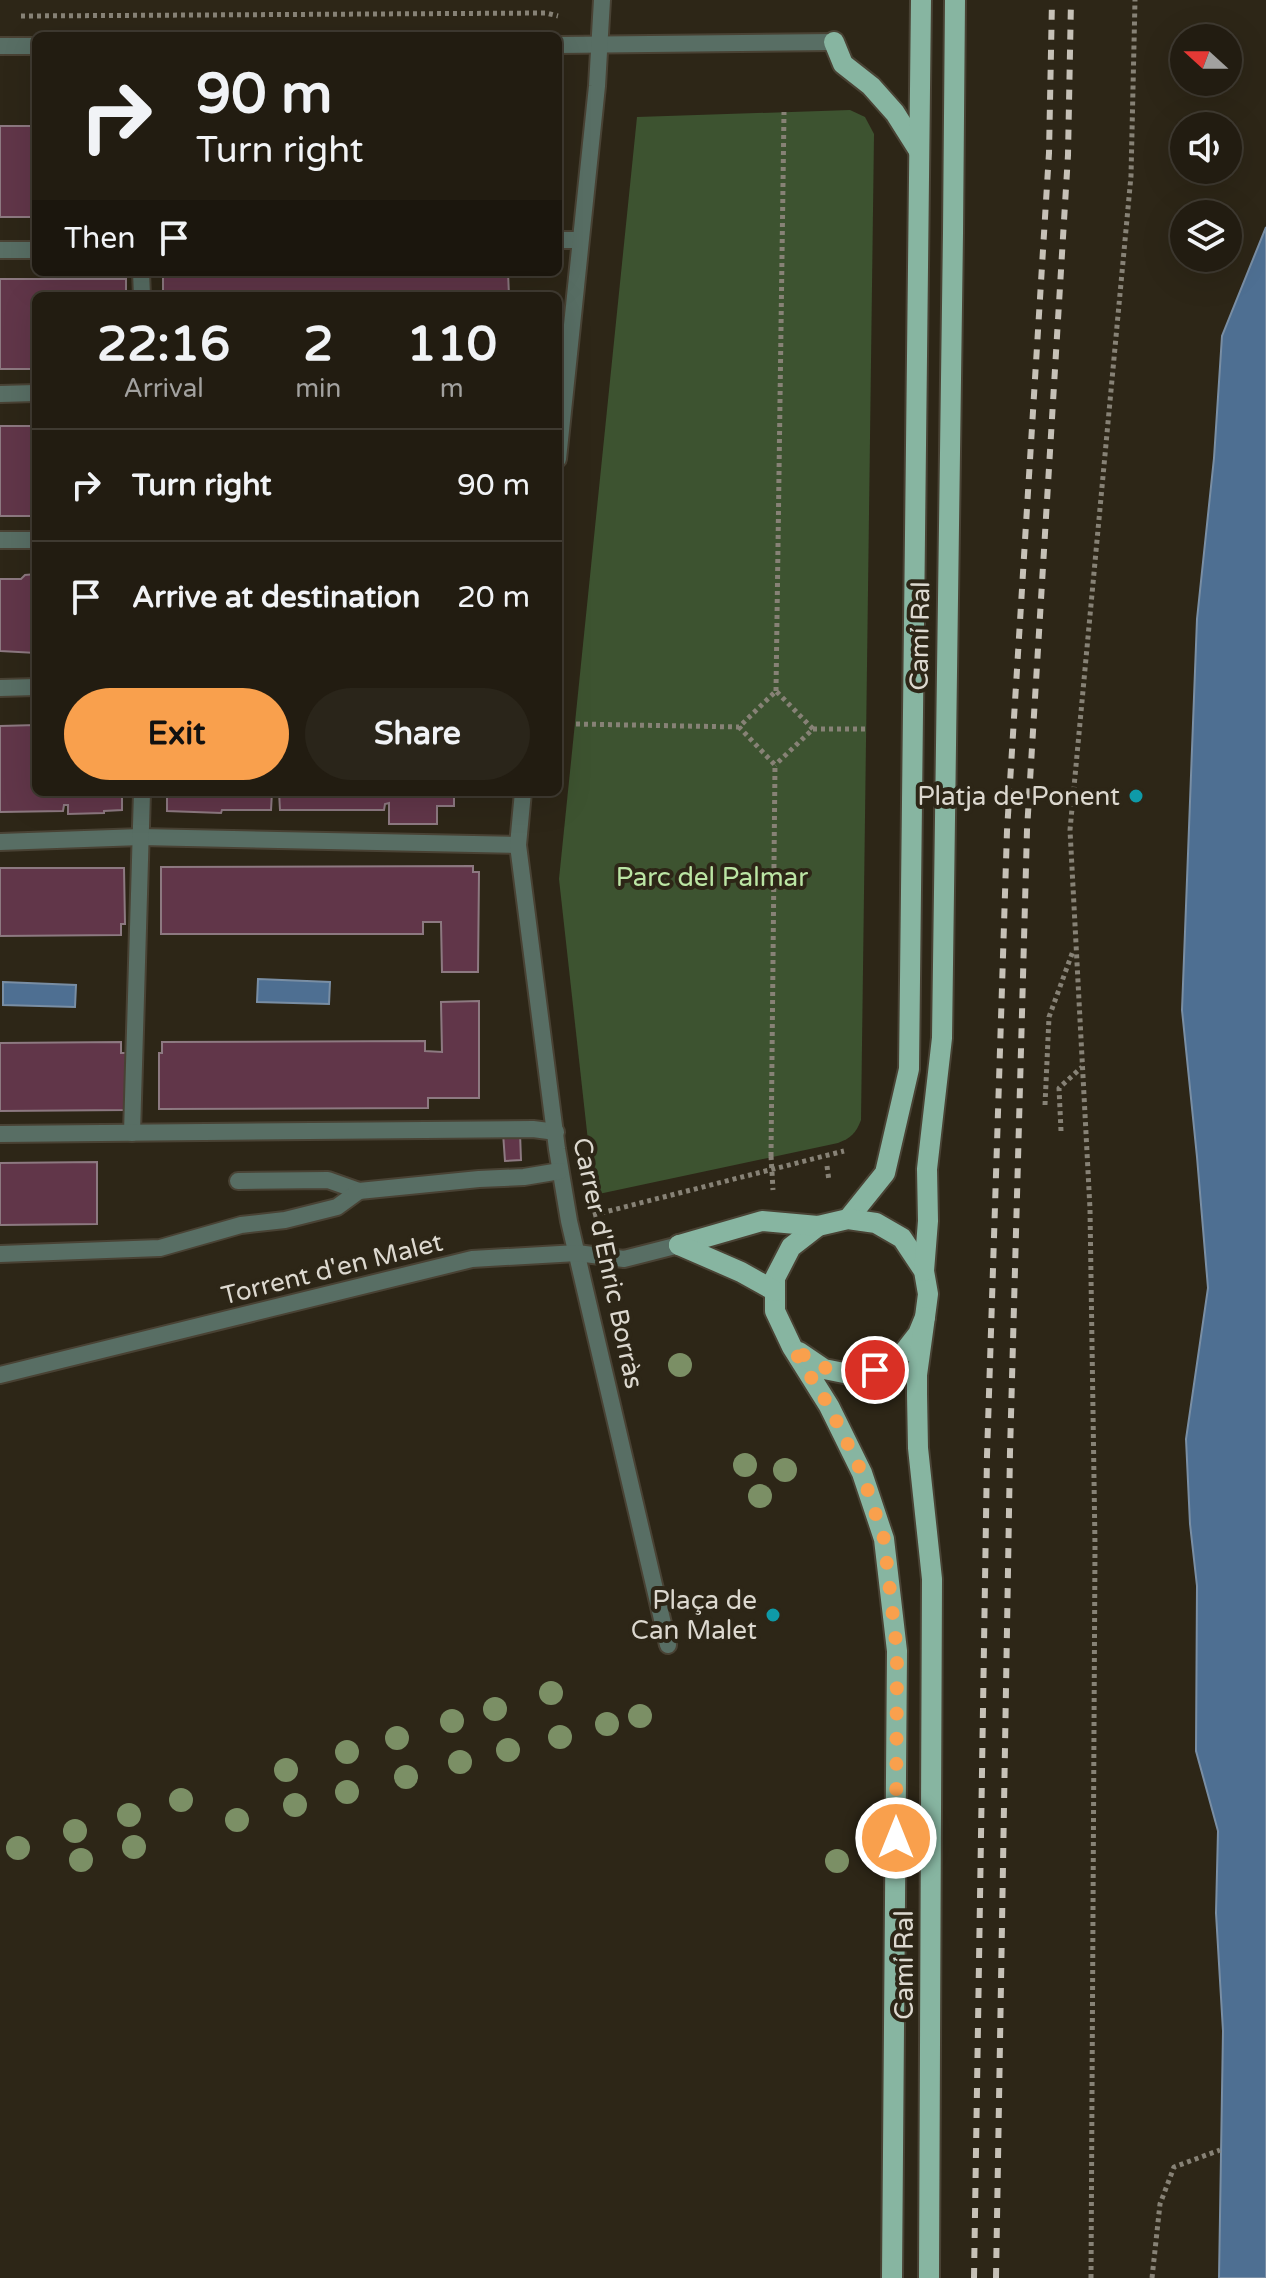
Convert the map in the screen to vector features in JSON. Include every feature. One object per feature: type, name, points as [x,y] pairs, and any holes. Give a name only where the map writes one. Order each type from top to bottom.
[{"type":"main road","name":"Camí Ral","points":[[848,1219],[885,1173],[909,1069],[921,0]]},
{"type":"main road","name":"Camí Ral","points":[[924,1271],[928,1221],[927,1169],[942,1038],[955,0]]},
{"type":"main road","points":[[834,42],[843,64],[871,86],[895,113],[920,152]]},
{"type":"main road","points":[[679,1245],[762,1221],[818,1226],[848,1219],[876,1223],[902,1238],[924,1271],[928,1294],[925,1317],[918,1334],[904,1352],[875,1370],[849,1374],[824,1369],[792,1347],[775,1311],[775,1278],[791,1247],[818,1226]]},
{"type":"main road","points":[[679,1245],[741,1272],[775,1291]]},
{"type":"main road","name":"Camí Ral","points":[[925,1317],[917,1394],[918,1448],[932,1579],[929,2278]]},
{"type":"main road","name":"Camí Ral","points":[[792,1347],[829,1406],[862,1473],[884,1539],[897,1651],[892,2278]]},
{"type":"street","points":[[562,380],[580,240],[593,45],[602,0]]},
{"type":"street","points":[[562,45],[834,42]]},
{"type":"street","points":[[0,46],[32,46]]},
{"type":"street","points":[[562,240],[580,240]]},
{"type":"street","points":[[0,250],[32,250]]},
{"type":"street","points":[[0,394],[32,393]]},
{"type":"street","points":[[0,540],[32,540]]},
{"type":"street","points":[[0,688],[32,687]]},
{"type":"street","points":[[132,1133],[142,796]]},
{"type":"street","name":"Carrer d'Enric Borràs","points":[[523,796],[518,845],[560,1171],[668,1645]]},
{"type":"street","points":[[0,842],[141,837],[518,845]]},
{"type":"street","points":[[0,1134],[533,1129],[556,1132]]},
{"type":"street","points":[[238,1181],[328,1180],[359,1191],[524,1177],[560,1171]]},
{"type":"street","points":[[0,1254],[160,1248],[241,1225],[285,1220],[337,1207],[359,1191]]},
{"type":"street","name":"Torrent d'en Malet","points":[[0,1375],[472,1259],[577,1253],[624,1259],[679,1245]]},
{"type":"path","points":[[1091,2278],[1095,1546],[1090,1209],[1070,830],[1131,176],[1135,0]]},
{"type":"path","points":[[16,16],[546,13],[585,24],[593,45]]},
{"type":"path","points":[[576,724],[739,727],[776,691],[784,112]]},
{"type":"path","points":[[776,691],[813,729]]},
{"type":"path","points":[[739,727],[775,765],[773,1190]]},
{"type":"path","points":[[775,765],[813,729],[866,729]]},
{"type":"path","points":[[1045,1105],[1049,1017],[1075,946]]},
{"type":"path","points":[[1061,1131],[1059,1088],[1083,1066]]},
{"type":"path","points":[[602,1213],[844,1151]]},
{"type":"path","points":[[827,1166],[829,1181]]},
{"type":"path","points":[[1152,2278],[1160,2204],[1174,2167],[1220,2150]]},
{"type":"green space","name":"Parc del Palmar","points":[[850,110],[865,117],[874,134],[861,1120],[852,1134],[838,1143],[594,1195],[559,879],[637,117]]},
{"type":"water","points":[[1266,227],[1266,2278],[1219,2278],[1223,2031],[1216,1913],[1218,1831],[1196,1751],[1197,1586],[1186,1439],[1208,1288],[1182,1010],[1197,619],[1214,458],[1222,336]]},
{"type":"water","points":[[258,979],[330,982],[329,1004],[257,1002]]},
{"type":"water","points":[[3,982],[76,985],[75,1007],[3,1005]]},
{"type":"building","points":[[0,126],[32,126],[32,217],[0,217]]},
{"type":"building","points":[[508,276],[509,292],[163,292],[163,277]]},
{"type":"building","points":[[0,279],[126,279],[126,292],[32,292],[32,369],[0,369]]},
{"type":"building","points":[[0,426],[32,426],[32,516],[0,516]]},
{"type":"building","points":[[32,574],[32,653],[0,651],[0,579],[21,579]]},
{"type":"building","points":[[32,725],[32,796],[122,796],[122,810],[68,814],[68,805],[64,805],[63,811],[0,812],[0,726]]},
{"type":"building","points":[[167,796],[272,796],[271,810],[222,810],[221,813],[167,811]]},
{"type":"building","points":[[279,796],[454,796],[454,806],[437,806],[437,824],[389,824],[389,803],[385,804],[384,810],[280,810]]},
{"type":"building","points":[[473,866],[473,872],[479,872],[478,972],[442,972],[441,922],[423,922],[423,934],[161,934],[161,867]]},
{"type":"building","points":[[0,868],[124,868],[125,924],[121,924],[121,935],[0,936]]},
{"type":"building","points":[[479,1001],[479,1098],[428,1098],[428,1108],[159,1109],[159,1053],[162,1053],[162,1042],[425,1041],[425,1051],[442,1052],[441,1002]]},
{"type":"building","points":[[121,1042],[121,1053],[126,1053],[126,1110],[0,1111],[0,1043]]},
{"type":"building","points":[[503,1133],[520,1133],[521,1160],[505,1161]]},
{"type":"building","points":[[97,1162],[97,1224],[0,1225],[0,1163]]},
{"type":"railway","points":[[974,2278],[987,1456],[1007,831],[1049,153],[1052,0]]},
{"type":"railway","points":[[996,2278],[1010,1452],[1027,830],[1068,155],[1071,0]]},
{"type":"place","name":"Platja de Ponent","points":[[1136,796]]},
{"type":"place","name":"Plaça de Can Malet","points":[[773,1615]]},
{"type":"route","points":[[875,1370],[849,1374],[824,1369],[792,1347],[829,1406],[862,1473],[884,1539],[897,1651],[896,1838]]}]
